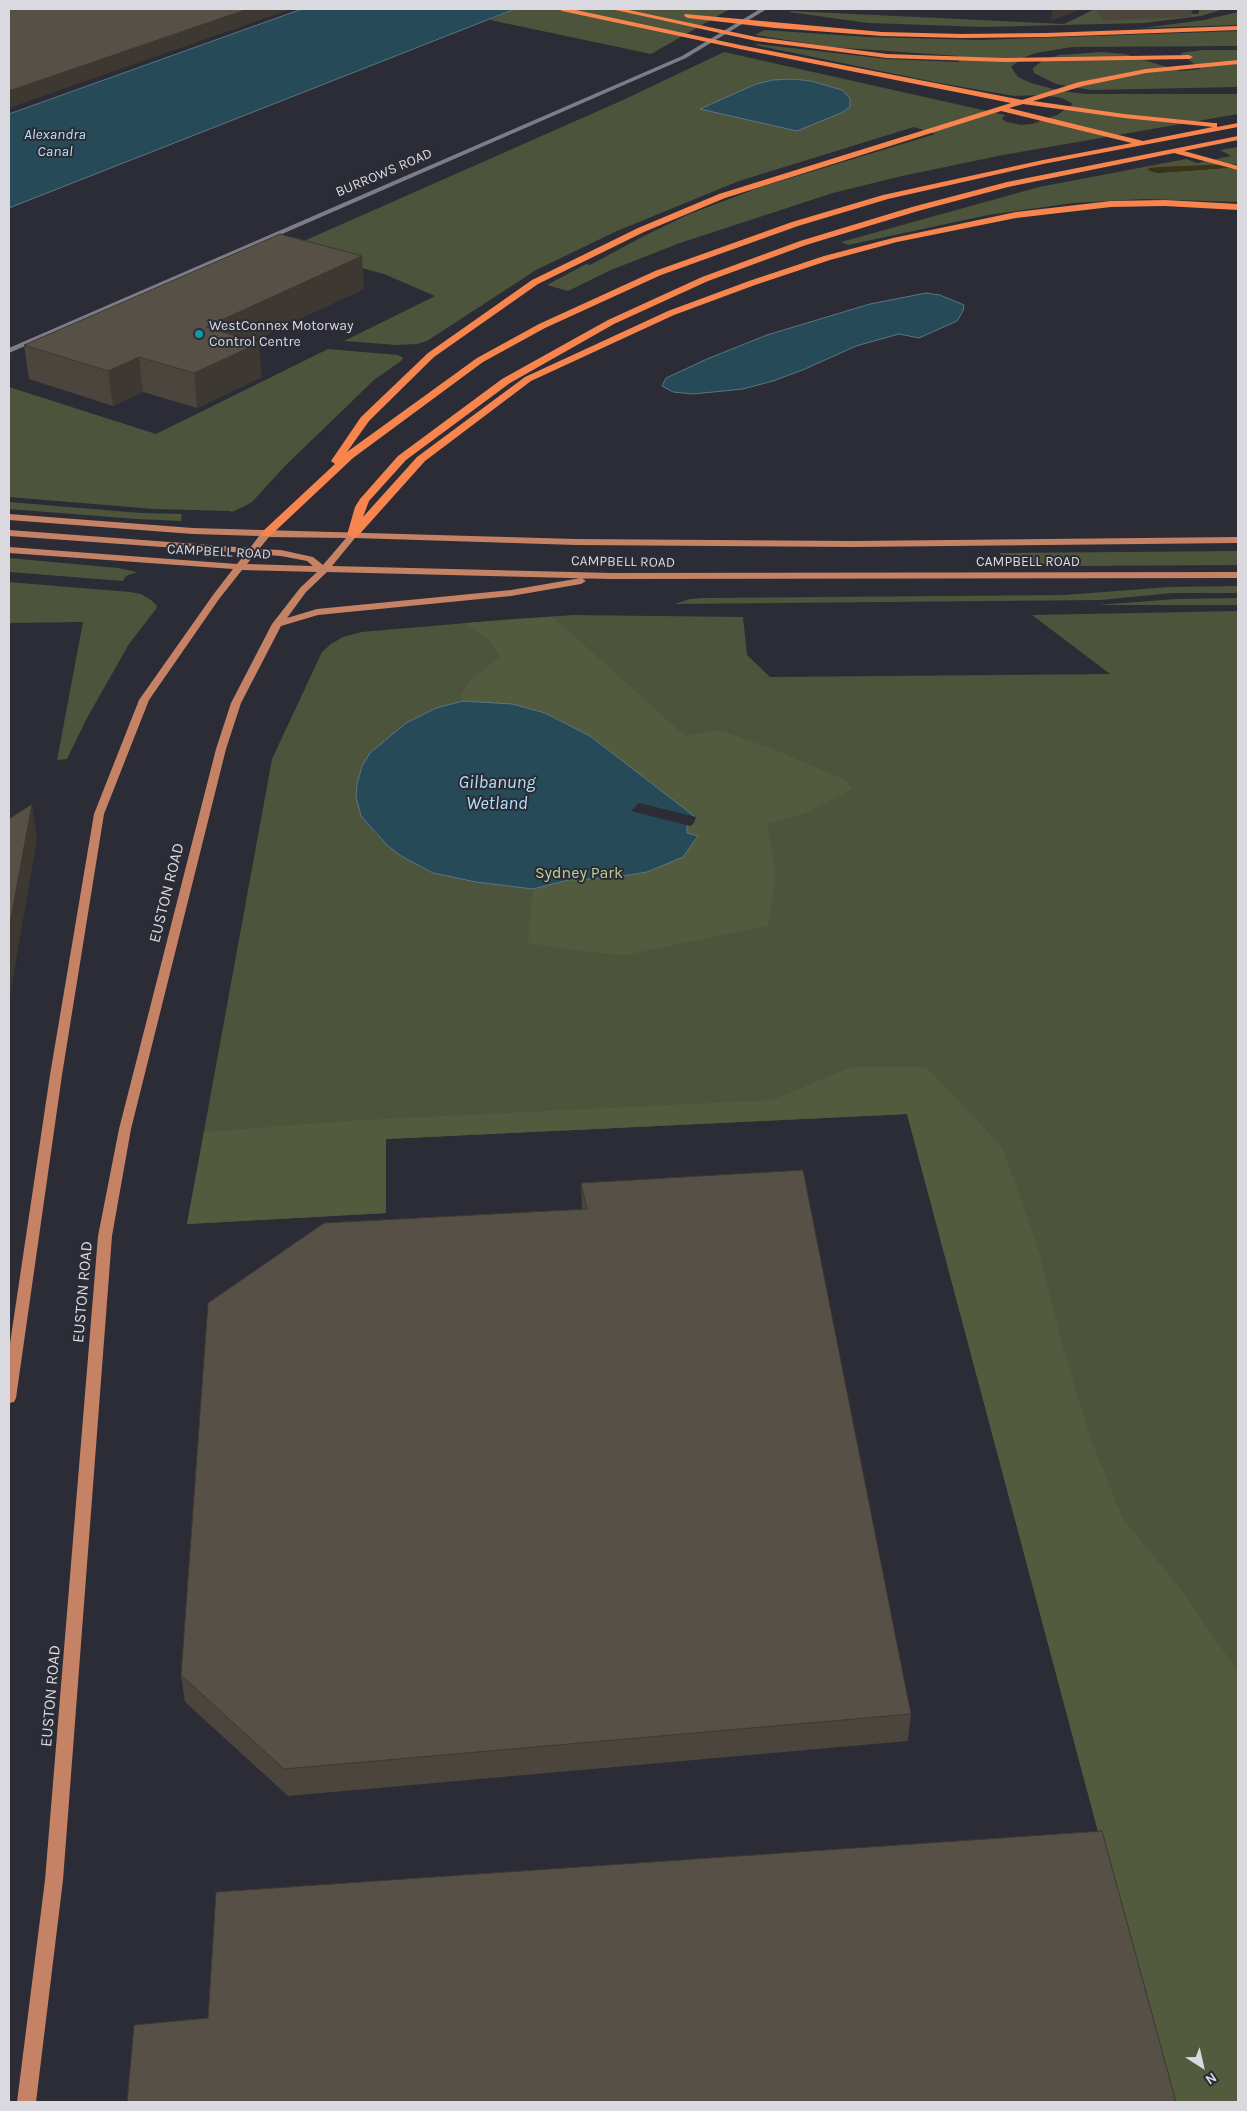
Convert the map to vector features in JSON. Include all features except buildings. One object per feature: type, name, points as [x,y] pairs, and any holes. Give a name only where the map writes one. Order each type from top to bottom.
[{"type":"highway","points":[[562,9],[948,89],[1124,116],[1238,126]]},
{"type":"highway","points":[[615,9],[756,39],[837,51],[955,59],[1238,56]]},
{"type":"highway","points":[[640,9],[775,26],[882,34],[962,36],[1238,28]]},
{"type":"highway","points":[[740,47],[964,100]]},
{"type":"highway","points":[[322,480],[365,419],[432,354],[535,282],[641,230],[722,196],[1082,84],[1171,68],[1238,62]]},
{"type":"highway","points":[[982,104],[1238,168]]},
{"type":"highway","points":[[266,534],[349,456],[398,418],[480,360],[542,326],[658,273],[795,224],[886,197],[1043,162],[1238,126]]},
{"type":"highway","points":[[353,536],[360,507],[365,499],[402,458],[506,381],[611,322],[705,279],[803,243],[915,209],[1008,185],[1238,138]]},
{"type":"highway","points":[[353,536],[421,459],[528,379],[671,313],[752,282],[827,258],[896,240],[1016,215],[1111,204],[1165,203],[1238,206]]},
{"type":"main road","name":"CAMPBELL ROAD","points":[[9,517],[92,524],[266,534],[417,536],[483,540],[674,544],[1238,540]]},
{"type":"main road","points":[[9,533],[282,553],[310,559],[324,570]]},
{"type":"main road","points":[[9,1398],[56,1075],[99,814],[144,700],[216,597],[266,534]]},
{"type":"main road","name":"EUSTON ROAD","points":[[27,2102],[54,1880],[105,1236],[125,1129],[221,749],[236,703],[277,625],[303,590],[324,570],[353,536]]},
{"type":"main road","name":"CAMPBELL ROAD","points":[[9,550],[240,567],[610,576],[1238,575]]},
{"type":"main road","points":[[277,625],[317,612],[511,593],[610,576]]},
{"type":"street","name":"BURROWS ROAD","points":[[9,351],[684,57],[764,9]]},
{"type":"green space","points":[[515,9],[730,9],[651,54],[490,20]]},
{"type":"green space","points":[[1095,9],[1198,14],[1200,9],[1224,9],[1201,16],[1144,23],[984,27],[868,23],[789,12],[1064,24]]},
{"type":"green space","points":[[1238,12],[1238,25],[1142,28],[1204,20]]},
{"type":"green space","points":[[764,30],[868,37],[981,40],[1238,31],[1238,46],[1072,47],[1036,53],[1022,58],[1011,67],[1018,77],[1031,83],[1060,91],[1086,94],[1238,94],[1238,114],[1003,155],[902,176],[833,193],[680,243],[611,270],[568,291],[547,285],[687,215],[758,188],[935,134],[914,127],[739,181],[617,231],[536,270],[427,341],[417,344],[397,345],[344,341],[435,296],[384,274],[288,248],[623,100],[724,52],[1005,115],[1002,119],[1021,125],[1032,124],[1057,115],[1073,104],[1062,98],[1043,95],[1014,96],[934,82],[755,45],[887,59],[959,62],[958,56],[831,47],[755,35]]},
{"type":"green space","points":[[1202,50],[1238,50],[1238,87],[1091,90],[1056,84],[1034,73],[1033,68],[1042,61],[1059,55],[1102,52],[1125,54],[1180,71],[1201,69],[1180,53]]},
{"type":"green space","points":[[1238,147],[1238,164],[1149,168],[1150,171],[1158,173],[1238,167],[1238,202],[1144,199],[1073,203],[988,215],[848,245],[841,242],[1039,187],[1186,159],[1197,163],[1231,156],[1220,150]]},
{"type":"green space","points":[[328,349],[398,355],[403,358],[374,380],[285,466],[252,502],[243,507],[232,512],[154,509],[9,497],[9,387],[156,434]]},
{"type":"green space","points":[[9,502],[141,513],[182,514],[181,521],[136,519],[9,509]]},
{"type":"green space","points":[[1238,551],[1238,565],[1079,566],[1003,562],[1000,553]]},
{"type":"green space","points":[[9,558],[118,568],[137,572],[126,576],[123,581],[9,572]]},
{"type":"green space","points":[[9,582],[130,592],[141,594],[157,606],[129,644],[87,718],[67,759],[57,760],[83,622],[9,623]]},
{"type":"green space","points":[[1238,586],[1238,593],[1172,593],[1101,600],[675,604],[690,599],[702,598],[1064,595],[1169,587]]},
{"type":"green space","points":[[1238,598],[1238,605],[1097,605],[1176,599]]},
{"type":"green space","name":"Sydney Park","points":[[1238,611],[1238,2102],[1170,2102],[907,1114],[386,1139],[386,1213],[187,1224],[272,759],[322,652],[343,637],[361,632],[574,615],[743,617],[747,655],[770,677],[1110,674],[1032,615]]},
{"type":"green space","points":[[553,617],[685,736],[719,730],[778,751],[845,780],[853,789],[803,814],[767,824],[774,861],[775,886],[768,926],[626,955],[578,951],[528,943],[533,889],[568,880],[610,878],[647,872],[698,836],[687,833],[687,825],[694,816],[590,736],[545,713],[512,704],[463,701],[460,697],[470,679],[501,657],[489,640],[464,623]]},
{"type":"green space","points":[[852,1067],[926,1067],[1003,1148],[1040,1255],[1065,1354],[1091,1440],[1122,1517],[1182,1591],[1238,1672],[1238,2102],[1170,2102],[907,1114],[386,1139],[386,1213],[187,1224],[204,1132],[361,1120],[772,1100]]},
{"type":"sand","points":[[1238,164],[1238,167],[1170,172],[1150,171],[1147,169],[1159,167]]},
{"type":"water","name":"Alexandra Canal","points":[[302,9],[515,9],[9,208],[9,114]]},
{"type":"water","points":[[773,80],[811,81],[842,90],[850,98],[850,107],[841,113],[797,131],[700,109],[756,84]]},
{"type":"water","points":[[926,293],[940,295],[964,305],[957,321],[919,338],[899,334],[856,346],[805,369],[773,381],[743,389],[693,394],[673,392],[662,386],[666,378],[767,335],[870,304]]},
{"type":"water","name":"Gilbanung Wetland","points":[[463,701],[512,704],[545,713],[590,736],[694,816],[692,822],[687,825],[687,833],[698,836],[683,857],[647,872],[610,878],[568,880],[533,889],[476,882],[433,873],[401,856],[387,845],[361,816],[356,797],[362,766],[370,753],[406,723],[436,708]]},
{"type":"pier","points":[[639,803],[696,817],[694,823],[690,826],[631,811]]},
{"type":"place","name":"WestConnex Motorway Control Centre","points":[[199,334]]}]
